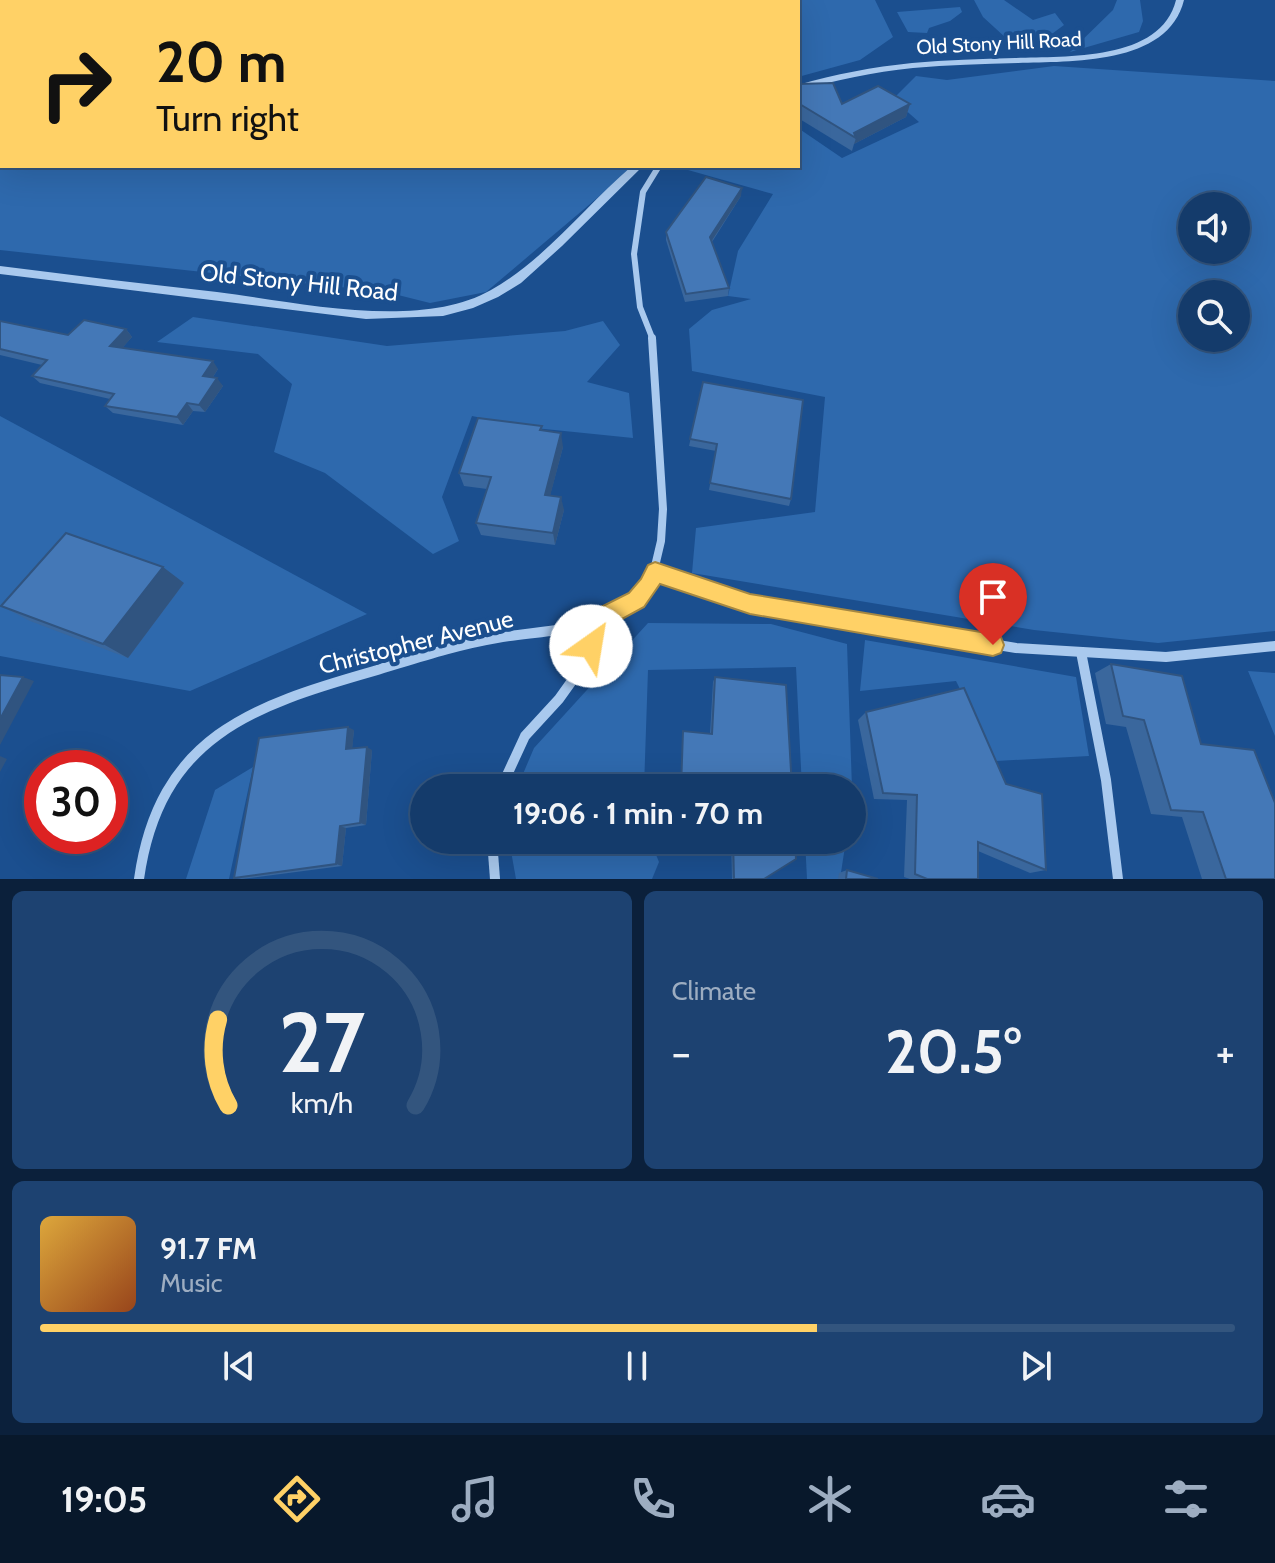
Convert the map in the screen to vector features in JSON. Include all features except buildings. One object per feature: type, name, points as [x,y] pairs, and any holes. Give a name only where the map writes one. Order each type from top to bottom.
[{"type":"street","name":"Old Stony Hill Road","points":[[800,88],[888,68],[1087,57],[1122,51],[1147,40],[1176,14],[1180,0]]},
{"type":"street","name":"Old Stony Hill Road","points":[[0,270],[366,315],[424,315],[468,305],[496,294],[543,257],[609,189],[635,168]]},
{"type":"street","name":"Christopher Avenue","points":[[139,879],[149,831],[174,780],[214,734],[243,716],[299,693],[405,662],[491,639],[570,627],[603,618],[636,600],[649,586],[662,547],[663,511],[655,352],[651,332],[640,307],[634,254],[643,192],[658,168]]},
{"type":"street","points":[[655,572],[750,604],[993,645],[1167,658],[1275,646]]},
{"type":"street","points":[[507,774],[525,736],[559,699],[584,664],[603,618]]},
{"type":"street","points":[[1081,652],[1106,780],[1118,879]]},
{"type":"street","points":[[493,854],[495,879]]},
{"type":"shaded area","points":[[800,0],[875,0],[893,37],[860,60],[800,76]]},
{"type":"shaded area","points":[[974,0],[1004,0],[1033,20],[1055,13],[1064,25],[1049,36],[1006,38],[983,17]]},
{"type":"shaded area","points":[[1117,0],[1140,0],[1143,21],[1139,32],[1070,52],[1113,10]]},
{"type":"shaded area","points":[[960,7],[962,12],[950,21],[929,28],[927,33],[908,32],[897,12]]},
{"type":"shaded area","points":[[1054,66],[1275,81],[1275,631],[1158,643],[1034,630],[692,573],[696,528],[815,512],[825,397],[692,371],[689,329],[712,310],[751,299],[728,296],[738,251],[773,194],[688,170],[800,168],[800,129],[842,158],[919,122],[893,99],[916,76],[947,80]]},
{"type":"shaded area","points":[[0,168],[633,168],[486,292],[430,303],[386,292],[0,250]]},
{"type":"shaded area","points":[[193,317],[387,346],[565,331],[603,321],[620,345],[587,382],[629,393],[633,438],[525,427],[472,416],[442,497],[459,541],[433,554],[325,473],[274,452],[292,384],[258,354],[157,342]]},
{"type":"shaded area","points":[[0,416],[367,614],[190,691],[0,656]]},
{"type":"shaded area","points":[[648,623],[771,624],[847,644],[852,774],[801,774],[796,667],[648,670],[644,774],[523,774],[534,748]]},
{"type":"shaded area","points":[[865,640],[1076,677],[1089,756],[996,761],[956,681],[860,691]]},
{"type":"shaded area","points":[[1248,671],[1275,673],[1275,736]]},
{"type":"shaded area","points":[[253,767],[229,879],[186,879],[215,790]]},
{"type":"shaded area","points":[[512,854],[656,854],[659,862],[652,879],[516,879]]},
{"type":"shaded area","points":[[806,854],[844,854],[840,879],[807,879]]},
{"type":"route","points":[[591,646],[603,618],[636,600],[649,586],[655,572],[750,604],[993,645]]}]
